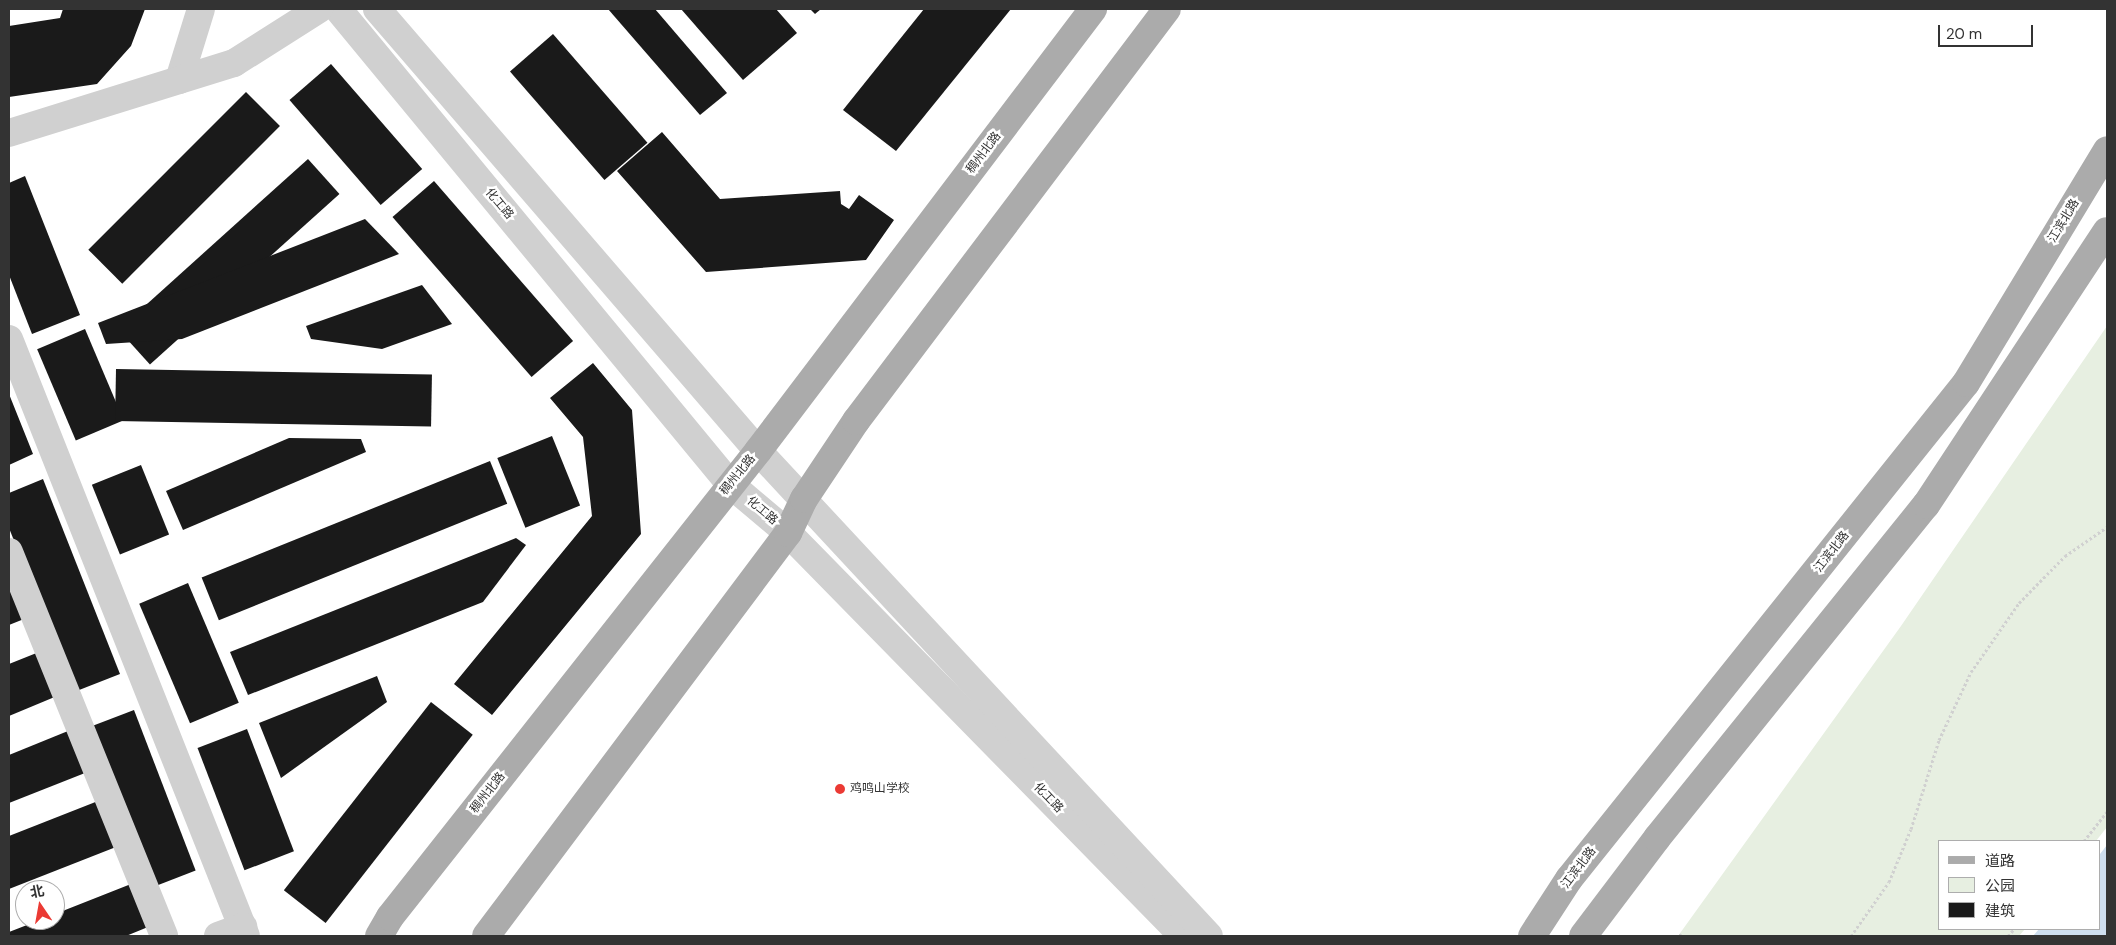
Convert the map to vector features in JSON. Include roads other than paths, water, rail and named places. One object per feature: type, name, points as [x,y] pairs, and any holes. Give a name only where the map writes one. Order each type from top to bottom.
[{"type":"main road","name":"稠州北路","points":[[379,936],[396,909],[730,484],[758,451],[1093,9]]},
{"type":"main road","points":[[486,936],[788,533],[804,499],[856,421],[1167,9]]},
{"type":"main road","name":"江滨北路","points":[[1532,936],[1569,879],[1966,383],[2107,150]]},
{"type":"main road","points":[[1583,936],[1657,838],[1926,505],[2107,231]]},
{"type":"street","points":[[179,80],[201,9]]},
{"type":"street","points":[[9,133],[234,63],[319,9]]},
{"type":"street","name":"化工路","points":[[338,9],[730,484],[788,533],[1183,936]]},
{"type":"street","name":"化工路","points":[[377,9],[758,451],[1209,936]]},
{"type":"street","points":[[9,339],[235,933]]},
{"type":"street","points":[[9,552],[164,936]]},
{"type":"water","points":[[2107,845],[2107,936],[2033,936],[2038,930],[2101,930],[2101,853]]},
{"type":"place","name":"鸡鸣山学校","points":[[840,789]]}]
